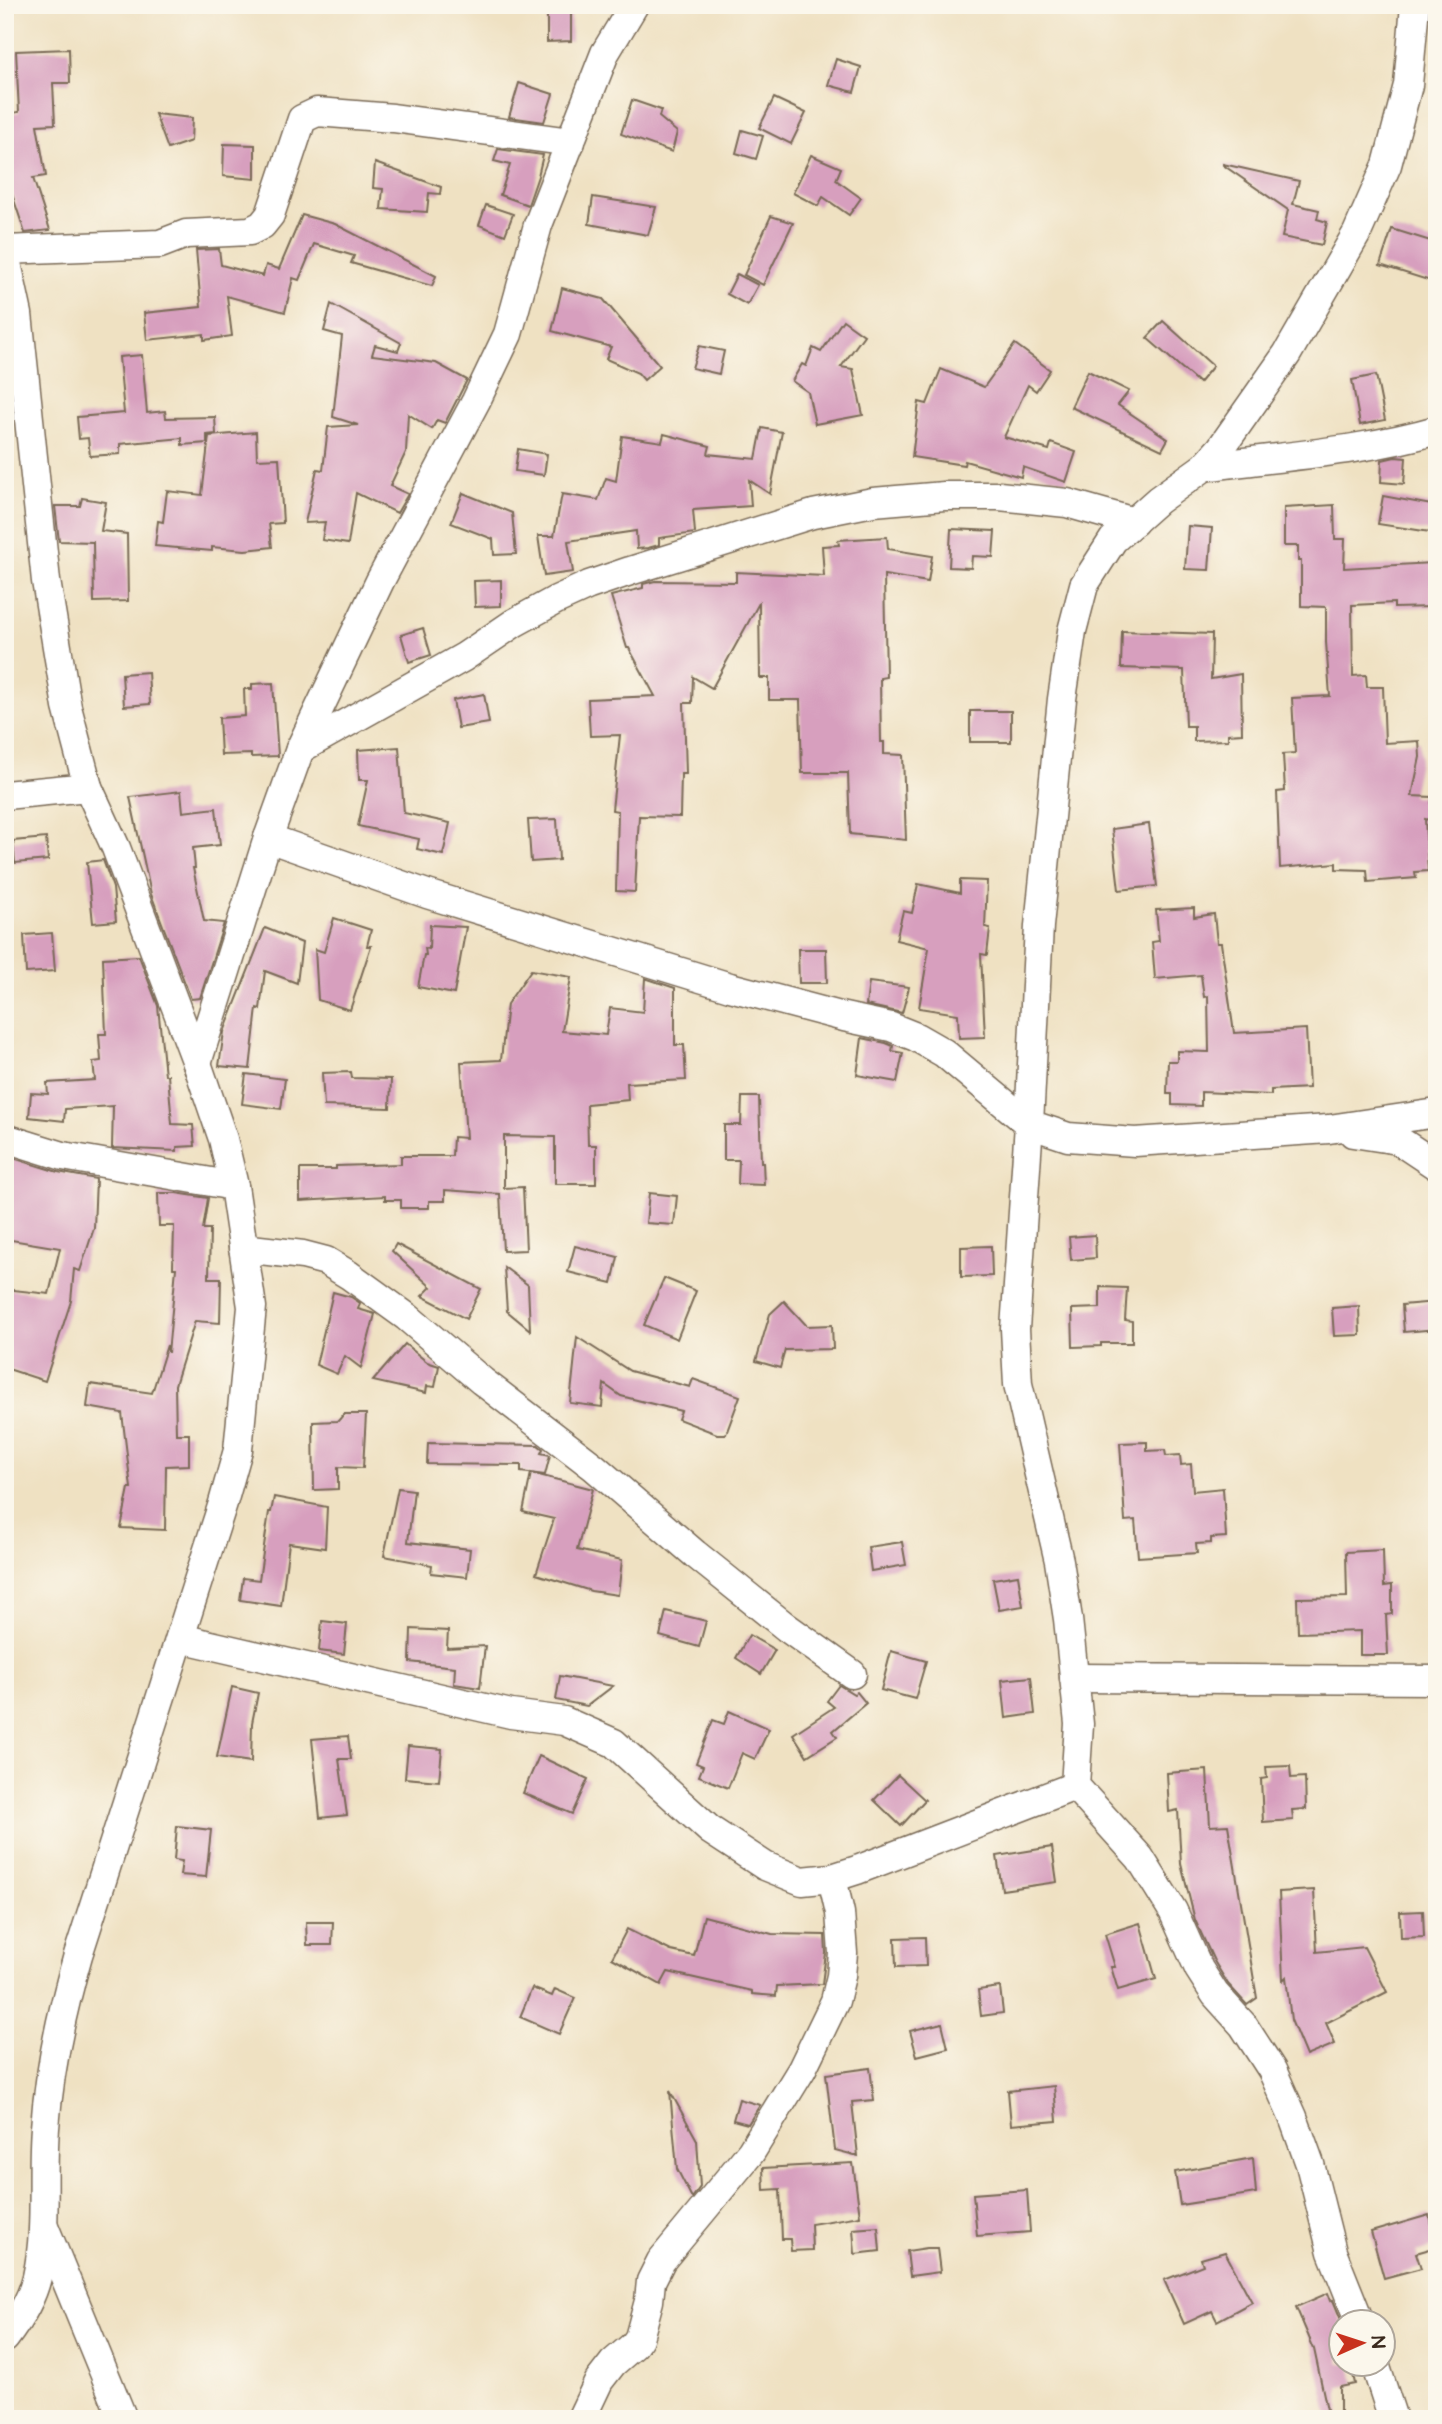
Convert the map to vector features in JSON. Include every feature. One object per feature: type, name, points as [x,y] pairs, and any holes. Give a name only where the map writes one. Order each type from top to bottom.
[{"type":"street","points":[[197,1063],[268,838],[300,749],[380,581],[476,401],[508,334],[538,225],[604,53],[634,5]]},
{"type":"street","points":[[1354,2308],[1332,2252],[1310,2164],[1293,2116],[1272,2070],[1243,2025],[1215,1994],[1199,1969],[1173,1911],[1140,1858],[1075,1786],[1079,1724],[1059,1561],[1018,1384],[1015,1329],[1039,926],[1062,699],[1072,632],[1084,585],[1114,540],[1158,500],[1204,467],[1221,448],[1287,354],[1357,233],[1387,165],[1408,85],[1415,5]]},
{"type":"street","points":[[5,2338],[17,2323],[37,2278],[43,2224],[45,2128],[53,2060],[64,2005],[238,1450],[252,1307],[234,1186],[223,1139],[116,848],[88,787],[67,707],[46,581],[18,314],[5,252],[160,244],[186,234],[250,231],[262,225],[270,215],[302,119],[317,112],[393,118],[571,142]]},
{"type":"street","points":[[1204,467],[1338,451],[1403,440],[1437,430]]},
{"type":"street","points":[[300,749],[452,664],[514,623],[556,600],[630,571],[813,514],[873,502],[944,496],[999,496],[1067,503],[1134,522]]},
{"type":"street","points":[[5,795],[88,787]]},
{"type":"street","points":[[268,838],[427,894],[717,983],[891,1027],[944,1053],[1029,1125],[1068,1137],[1135,1142],[1329,1129],[1437,1113]]},
{"type":"street","points":[[1329,1129],[1398,1140],[1437,1166]]},
{"type":"street","points":[[5,1138],[63,1156],[234,1186]]},
{"type":"street","points":[[243,1248],[303,1255],[326,1261],[349,1275],[407,1317],[482,1381],[594,1467],[786,1628],[852,1674]]},
{"type":"street","points":[[180,1638],[511,1714],[564,1721],[614,1743],[710,1830],[765,1866],[802,1881],[832,1878],[870,1866],[1075,1786]]},
{"type":"street","points":[[1074,1678],[1437,1681]]},
{"type":"street","points":[[581,2419],[599,2381],[639,2338],[649,2301],[651,2281],[661,2260],[751,2152],[802,2069],[835,2001],[843,1953],[840,1913],[832,1878]]},
{"type":"street","points":[[43,2224],[123,2419]]},
{"type":"street","points":[[1380,2378],[1393,2419]]},
{"type":"building","points":[[547,5],[571,5],[571,41],[547,42]]},
{"type":"building","points":[[69,49],[70,83],[53,83],[55,124],[37,125],[46,176],[33,178],[50,230],[25,233],[5,165],[5,114],[19,112],[16,51]]},
{"type":"building","points":[[836,59],[861,67],[854,92],[828,85]]},
{"type":"building","points":[[519,83],[553,94],[544,122],[509,117]]},
{"type":"building","points":[[774,98],[806,113],[791,144],[759,128]]},
{"type":"building","points":[[632,100],[661,110],[659,117],[677,132],[672,152],[621,134]]},
{"type":"building","points":[[155,114],[192,118],[191,141],[168,149]]},
{"type":"building","points":[[742,130],[763,136],[756,159],[736,153]]},
{"type":"building","points":[[224,144],[255,145],[255,179],[223,176]]},
{"type":"building","points":[[498,149],[543,155],[528,205],[500,195],[510,165],[494,161]]},
{"type":"building","points":[[811,155],[841,168],[836,180],[861,198],[849,215],[823,197],[818,206],[793,193]]},
{"type":"building","points":[[375,163],[441,187],[440,194],[429,193],[427,212],[381,209],[383,189],[373,188]]},
{"type":"building","points":[[1223,164],[1299,181],[1293,204],[1319,210],[1317,219],[1327,222],[1322,245],[1282,237],[1288,210]]},
{"type":"building","points":[[593,197],[656,207],[648,235],[589,224]]},
{"type":"building","points":[[486,205],[513,214],[505,235],[479,225]]},
{"type":"building","points":[[302,215],[335,224],[436,276],[432,286],[351,263],[354,256],[314,244],[299,280],[293,278],[285,312],[227,296],[232,336],[204,340],[204,334],[147,340],[144,313],[201,307],[196,250],[219,249],[221,265],[263,276],[266,265],[279,269]]},
{"type":"building","points":[[771,216],[793,223],[763,285],[744,275]]},
{"type":"building","points":[[1392,229],[1437,243],[1437,283],[1380,265]]},
{"type":"building","points":[[737,274],[758,285],[747,305],[727,294]]},
{"type":"building","points":[[562,288],[603,299],[660,366],[644,380],[638,373],[606,359],[611,347],[552,331]]},
{"type":"building","points":[[331,304],[401,343],[398,351],[375,345],[372,355],[436,363],[467,380],[445,423],[437,420],[432,429],[408,414],[406,452],[390,486],[408,494],[397,513],[356,493],[348,544],[322,540],[325,522],[305,523],[317,469],[323,470],[328,427],[358,425],[333,417],[342,336],[324,331]]},
{"type":"building","points":[[843,320],[864,335],[841,367],[853,369],[863,415],[815,424],[808,392],[792,381],[802,364],[806,366],[813,348],[821,352]]},
{"type":"building","points":[[1163,321],[1213,366],[1199,383],[1147,338]]},
{"type":"building","points":[[1015,344],[1050,370],[1036,391],[1028,385],[1004,437],[1049,450],[1051,443],[1076,452],[1066,482],[1023,467],[1021,477],[965,461],[964,465],[912,457],[919,402],[927,404],[941,369],[984,387]]},
{"type":"building","points":[[699,346],[724,351],[719,374],[692,368]]},
{"type":"building","points":[[142,355],[147,413],[165,411],[166,418],[215,417],[216,434],[207,435],[207,443],[182,445],[182,438],[120,444],[120,454],[90,456],[88,438],[79,439],[77,417],[124,413],[119,357]]},
{"type":"building","points":[[1088,371],[1129,391],[1118,405],[1168,439],[1162,450],[1071,407]]},
{"type":"building","points":[[1376,375],[1385,420],[1360,425],[1352,380]]},
{"type":"building","points":[[762,428],[782,432],[770,494],[749,480],[751,506],[693,510],[695,533],[659,538],[659,545],[648,548],[637,549],[636,531],[568,541],[573,572],[544,576],[538,536],[554,536],[562,494],[598,500],[606,478],[616,481],[622,436],[662,442],[664,434],[710,446],[708,454],[756,459]]},
{"type":"building","points":[[256,432],[257,459],[279,458],[283,523],[269,524],[272,547],[245,550],[212,547],[212,551],[155,546],[158,521],[163,522],[167,491],[202,495],[209,436]]},
{"type":"building","points":[[518,449],[547,454],[544,475],[515,471]]},
{"type":"building","points":[[1406,458],[1404,484],[1381,482],[1382,460]]},
{"type":"building","points":[[463,493],[512,513],[516,554],[494,555],[493,539],[451,523]]},
{"type":"building","points":[[1383,496],[1437,506],[1437,533],[1378,524]]},
{"type":"building","points":[[82,498],[106,502],[101,531],[127,534],[128,601],[94,602],[93,542],[59,541],[55,506],[80,506]]},
{"type":"building","points":[[1334,505],[1335,539],[1345,539],[1344,568],[1432,563],[1432,607],[1394,608],[1394,603],[1352,605],[1353,676],[1366,675],[1367,687],[1383,687],[1385,743],[1419,741],[1420,757],[1412,796],[1432,797],[1430,820],[1425,819],[1428,871],[1415,872],[1416,878],[1368,882],[1367,870],[1336,869],[1336,863],[1280,868],[1277,792],[1285,791],[1283,754],[1295,753],[1292,698],[1330,696],[1326,607],[1301,606],[1301,561],[1298,561],[1298,546],[1284,546],[1284,508]]},
{"type":"building","points":[[1188,526],[1212,528],[1209,570],[1185,569]]},
{"type":"building","points":[[951,529],[995,531],[993,557],[972,556],[971,568],[949,567]]},
{"type":"building","points":[[887,537],[888,549],[932,556],[928,582],[884,575],[886,677],[880,678],[881,742],[884,742],[884,754],[903,755],[906,840],[850,834],[848,773],[802,773],[800,700],[769,700],[769,678],[760,678],[759,603],[712,688],[693,677],[692,703],[684,703],[686,774],[681,774],[680,817],[639,816],[635,892],[616,891],[618,811],[612,810],[620,735],[590,736],[588,699],[655,696],[627,648],[611,596],[643,588],[643,584],[655,581],[736,582],[736,572],[824,576],[822,546],[839,545],[838,540]]},
{"type":"building","points":[[501,580],[501,606],[475,607],[474,581]]},
{"type":"building","points":[[423,628],[431,655],[409,662],[401,635]]},
{"type":"building","points":[[1122,631],[1212,634],[1211,679],[1241,674],[1242,733],[1228,734],[1228,740],[1194,741],[1194,726],[1186,726],[1184,670],[1121,668]]},
{"type":"building","points":[[148,672],[150,704],[124,706],[122,674]]},
{"type":"building","points":[[273,683],[278,756],[221,755],[219,718],[245,716],[244,689],[252,689],[252,684]]},
{"type":"building","points":[[484,694],[489,723],[458,728],[453,700]]},
{"type":"building","points":[[970,711],[1011,711],[1011,742],[970,742]]},
{"type":"building","points":[[399,747],[404,813],[450,823],[443,855],[417,849],[419,839],[358,826],[368,780],[359,780],[358,750]]},
{"type":"building","points":[[181,791],[183,812],[216,808],[220,845],[193,848],[193,868],[204,921],[224,923],[200,998],[191,999],[151,894],[130,797]]},
{"type":"building","points":[[557,819],[559,860],[531,862],[528,820]]},
{"type":"building","points":[[1149,824],[1157,886],[1119,890],[1112,829]]},
{"type":"building","points":[[46,838],[48,860],[15,863],[13,841]]},
{"type":"building","points":[[103,860],[113,888],[116,921],[93,923],[87,862]]},
{"type":"building","points":[[960,880],[987,881],[985,927],[990,928],[987,955],[981,954],[985,1037],[959,1038],[958,1014],[919,1008],[929,948],[896,940],[903,911],[912,913],[918,884],[960,893]]},
{"type":"building","points":[[1194,908],[1194,917],[1214,914],[1234,1033],[1306,1029],[1309,1088],[1271,1090],[1271,1095],[1201,1092],[1201,1106],[1172,1105],[1172,1094],[1167,1094],[1168,1061],[1177,1061],[1177,1051],[1209,1052],[1208,996],[1204,997],[1201,975],[1155,979],[1152,942],[1159,941],[1156,910]]},
{"type":"building","points":[[334,918],[371,930],[367,946],[371,946],[350,1010],[318,1000],[315,949],[324,952]]},
{"type":"building","points":[[430,925],[466,927],[454,994],[418,987],[426,955],[425,948],[429,949]]},
{"type":"building","points":[[265,928],[302,943],[297,983],[265,971],[260,1009],[257,1008],[250,1069],[219,1066],[224,1032]]},
{"type":"building","points":[[52,933],[55,971],[26,973],[24,935]]},
{"type":"building","points":[[798,949],[826,949],[827,983],[799,983]]},
{"type":"building","points":[[139,956],[158,1006],[172,1124],[193,1125],[195,1146],[177,1147],[177,1151],[112,1148],[113,1106],[65,1109],[64,1121],[29,1117],[31,1093],[48,1094],[47,1083],[95,1080],[93,1062],[101,1061],[99,1034],[106,1034],[103,958]]},
{"type":"building","points":[[531,970],[571,977],[562,1031],[606,1035],[610,1008],[643,1012],[645,978],[675,988],[675,1045],[684,1045],[686,1080],[627,1083],[628,1100],[587,1104],[588,1145],[596,1145],[596,1184],[555,1184],[555,1137],[504,1136],[504,1188],[523,1187],[526,1250],[503,1251],[500,1194],[445,1190],[445,1201],[429,1201],[429,1208],[401,1208],[401,1200],[385,1200],[385,1196],[300,1201],[300,1169],[401,1164],[401,1156],[452,1156],[453,1137],[466,1138],[461,1062],[501,1060],[507,1004]]},
{"type":"building","points":[[869,982],[909,987],[902,1013],[866,1005]]},
{"type":"building","points":[[862,1038],[886,1043],[893,1046],[892,1051],[903,1053],[897,1082],[857,1075]]},
{"type":"building","points":[[351,1072],[352,1078],[391,1079],[390,1108],[324,1106],[322,1073]]},
{"type":"building","points":[[246,1074],[285,1079],[281,1109],[242,1104]]},
{"type":"building","points":[[742,1097],[759,1097],[764,1185],[738,1184],[739,1160],[724,1160],[724,1125],[741,1125]]},
{"type":"building","points":[[13,1158],[58,1172],[96,1179],[94,1228],[80,1271],[74,1269],[71,1301],[45,1381],[5,1368],[5,1289],[49,1294],[60,1248],[5,1239],[5,1190]]},
{"type":"building","points":[[158,1193],[208,1198],[203,1229],[210,1229],[209,1278],[221,1278],[220,1323],[195,1321],[175,1385],[176,1434],[189,1434],[189,1465],[166,1466],[165,1530],[121,1528],[131,1488],[122,1413],[87,1407],[90,1384],[152,1393],[167,1345],[168,1353],[176,1268],[173,1268],[174,1226],[159,1226]]},
{"type":"building","points":[[649,1193],[677,1196],[674,1225],[646,1223]]},
{"type":"building","points":[[1095,1235],[1096,1258],[1071,1260],[1069,1237]]},
{"type":"building","points":[[396,1244],[481,1289],[466,1319],[422,1296],[431,1287],[392,1251]]},
{"type":"building","points":[[575,1246],[618,1257],[612,1283],[568,1272]]},
{"type":"building","points":[[991,1246],[992,1276],[961,1277],[961,1247]]},
{"type":"building","points":[[504,1267],[528,1285],[530,1330],[507,1311]]},
{"type":"building","points":[[664,1278],[696,1291],[677,1339],[644,1325]]},
{"type":"building","points":[[1100,1287],[1127,1288],[1125,1320],[1132,1321],[1132,1343],[1073,1347],[1072,1309],[1100,1308]]},
{"type":"building","points":[[333,1292],[351,1297],[360,1303],[358,1309],[375,1314],[361,1368],[345,1356],[337,1374],[316,1365]]},
{"type":"building","points":[[784,1301],[807,1326],[832,1325],[833,1349],[785,1350],[780,1368],[756,1361],[770,1314]]},
{"type":"building","points":[[1436,1302],[1437,1329],[1404,1332],[1402,1305]]},
{"type":"building","points":[[1359,1306],[1360,1335],[1334,1336],[1332,1308]]},
{"type":"building","points":[[577,1337],[630,1371],[690,1387],[693,1379],[740,1396],[726,1434],[717,1434],[678,1419],[681,1411],[621,1396],[604,1384],[602,1407],[570,1403]]},
{"type":"building","points":[[405,1344],[427,1362],[439,1366],[435,1387],[427,1386],[426,1393],[373,1381]]},
{"type":"building","points":[[344,1414],[366,1414],[363,1468],[338,1467],[338,1489],[314,1490],[313,1422],[338,1421]]},
{"type":"building","points":[[1147,1442],[1147,1451],[1165,1450],[1166,1456],[1180,1455],[1181,1465],[1191,1464],[1193,1491],[1223,1488],[1226,1537],[1211,1538],[1211,1543],[1196,1544],[1197,1553],[1138,1557],[1135,1520],[1125,1521],[1120,1443]]},
{"type":"building","points":[[428,1443],[538,1445],[543,1449],[541,1453],[550,1455],[545,1475],[521,1472],[521,1465],[427,1464]]},
{"type":"building","points":[[531,1473],[593,1489],[577,1550],[622,1560],[618,1595],[591,1591],[536,1574],[554,1519],[523,1512]]},
{"type":"building","points":[[398,1488],[414,1490],[408,1542],[470,1549],[467,1577],[431,1573],[432,1565],[384,1556]]},
{"type":"building","points":[[274,1497],[327,1507],[325,1548],[289,1543],[281,1606],[240,1600],[243,1578],[259,1580],[269,1512]]},
{"type":"building","points":[[902,1542],[906,1565],[871,1571],[868,1547]]},
{"type":"building","points":[[1383,1550],[1384,1586],[1392,1585],[1392,1614],[1386,1615],[1388,1655],[1360,1655],[1360,1631],[1298,1633],[1297,1598],[1347,1597],[1346,1552]]},
{"type":"building","points":[[1018,1575],[1023,1606],[999,1610],[993,1579]]},
{"type":"building","points":[[666,1611],[706,1621],[699,1647],[660,1636]]},
{"type":"building","points":[[322,1621],[347,1624],[344,1654],[319,1651]]},
{"type":"building","points":[[411,1629],[448,1631],[447,1648],[485,1646],[480,1688],[454,1684],[455,1667],[410,1662]]},
{"type":"building","points":[[749,1635],[775,1650],[761,1674],[736,1658]]},
{"type":"building","points":[[891,1651],[926,1661],[915,1699],[881,1690]]},
{"type":"building","points":[[560,1676],[613,1686],[587,1706],[556,1700]]},
{"type":"building","points":[[1031,1677],[1035,1714],[1006,1718],[1002,1680]]},
{"type":"building","points":[[839,1685],[854,1694],[857,1692],[866,1703],[833,1731],[837,1737],[807,1756],[793,1734],[834,1707],[827,1701]]},
{"type":"building","points":[[232,1687],[258,1693],[252,1723],[251,1762],[217,1757]]},
{"type":"building","points":[[729,1711],[769,1729],[755,1759],[742,1753],[728,1788],[699,1776],[703,1766],[696,1763],[713,1720],[724,1724]]},
{"type":"building","points":[[348,1736],[351,1759],[339,1759],[347,1815],[320,1818],[312,1739]]},
{"type":"building","points":[[408,1746],[442,1749],[439,1781],[405,1778]]},
{"type":"building","points":[[539,1756],[588,1779],[572,1814],[523,1793]]},
{"type":"building","points":[[1290,1766],[1291,1778],[1305,1777],[1306,1809],[1292,1810],[1293,1820],[1263,1822],[1261,1779],[1267,1778],[1266,1767]]},
{"type":"building","points":[[1207,1770],[1210,1826],[1228,1825],[1257,1998],[1247,2005],[1228,1984],[1195,1920],[1181,1864],[1178,1810],[1169,1812],[1167,1773]]},
{"type":"building","points":[[898,1775],[925,1800],[901,1826],[874,1800]]},
{"type":"building","points":[[177,1826],[211,1830],[206,1877],[180,1875],[182,1861],[174,1860]]},
{"type":"building","points":[[1052,1847],[1057,1882],[1002,1890],[997,1856]]},
{"type":"building","points":[[1314,1890],[1317,1952],[1364,1947],[1387,1992],[1326,2023],[1335,2044],[1306,2056],[1291,2020],[1286,1977],[1283,1980],[1279,1892]]},
{"type":"building","points":[[1423,1911],[1424,1937],[1401,1938],[1400,1912]]},
{"type":"building","points":[[704,1916],[772,1934],[825,1935],[822,1984],[777,1986],[776,1996],[752,1994],[752,1991],[668,1972],[661,1985],[612,1958],[627,1929],[671,1951],[694,1956]]},
{"type":"building","points":[[306,1922],[333,1922],[332,1945],[307,1945]]},
{"type":"building","points":[[1140,1923],[1156,1979],[1118,1990],[1111,1967],[1115,1967],[1105,1934]]},
{"type":"building","points":[[925,1937],[926,1966],[896,1967],[895,1938]]},
{"type":"building","points":[[1000,1987],[1003,2013],[981,2016],[978,1990]]},
{"type":"building","points":[[532,1988],[552,1996],[555,1989],[575,1998],[559,2034],[520,2017]]},
{"type":"building","points":[[942,2023],[948,2048],[917,2056],[910,2031]]},
{"type":"building","points":[[870,2068],[874,2100],[852,2102],[858,2156],[835,2150],[826,2074]]},
{"type":"building","points":[[1054,2086],[1057,2121],[1011,2125],[1008,2091]]},
{"type":"building","points":[[670,2091],[697,2140],[700,2187],[692,2198],[677,2169]]},
{"type":"building","points":[[739,2099],[760,2105],[748,2124],[733,2120]]},
{"type":"building","points":[[1253,2158],[1256,2193],[1180,2205],[1175,2172]]},
{"type":"building","points":[[853,2163],[860,2216],[811,2224],[812,2250],[791,2251],[790,2239],[782,2239],[780,2189],[764,2190],[763,2168]]},
{"type":"building","points":[[1027,2190],[1030,2232],[977,2236],[973,2194]]},
{"type":"building","points":[[1429,2215],[1431,2225],[1437,2223],[1437,2247],[1416,2253],[1421,2268],[1384,2278],[1371,2232]]},
{"type":"building","points":[[878,2227],[880,2251],[855,2254],[853,2229]]},
{"type":"building","points":[[937,2248],[940,2272],[910,2276],[907,2251]]},
{"type":"building","points":[[1225,2252],[1252,2302],[1217,2321],[1212,2311],[1184,2324],[1164,2280],[1203,2265],[1201,2259]]},
{"type":"building","points":[[1328,2293],[1336,2308],[1326,2308],[1326,2378],[1354,2378],[1355,2384],[1340,2387],[1340,2419],[1329,2419],[1314,2349],[1296,2307]]}]
